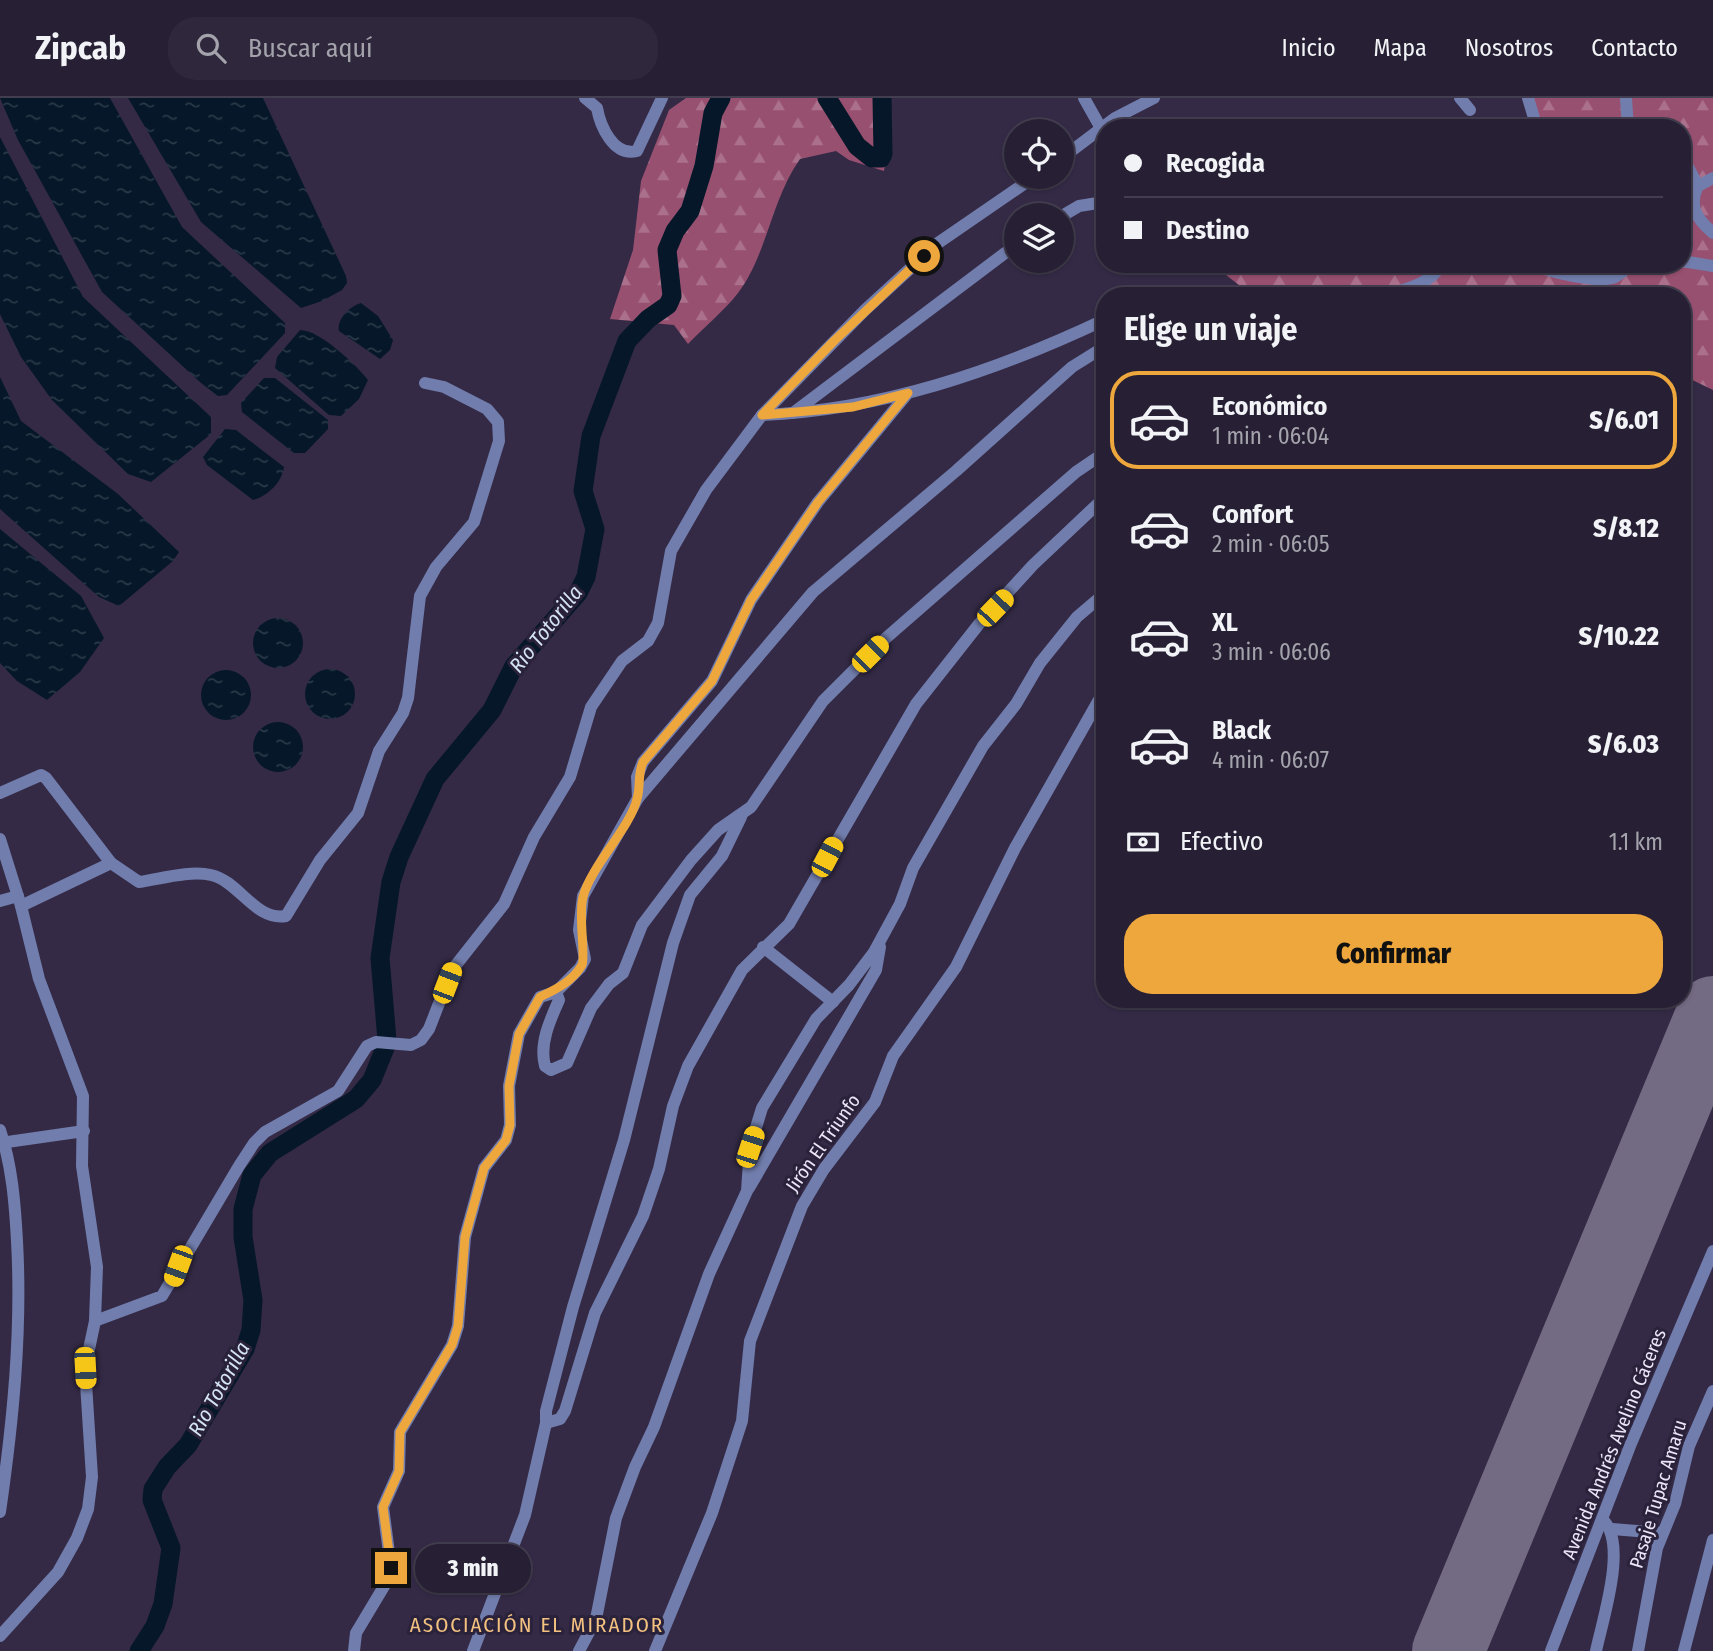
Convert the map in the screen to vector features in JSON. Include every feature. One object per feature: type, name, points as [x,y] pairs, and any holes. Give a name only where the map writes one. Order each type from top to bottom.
[{"type":"street","points":[[585,98],[597,107],[598,118],[608,138],[633,153],[637,151],[662,98]]},
{"type":"street","points":[[1084,98],[1096,119]]},
{"type":"street","points":[[1114,119],[1154,98]]},
{"type":"street","points":[[1460,98],[1470,110]]},
{"type":"street","points":[[1528,98],[1534,119]]},
{"type":"street","points":[[1626,98],[1627,119]]},
{"type":"street","points":[[1074,150],[1096,134]]},
{"type":"street","points":[[1691,173],[1698,186],[1693,204],[1696,216],[1713,233]]},
{"type":"street","points":[[1698,186],[1713,178]]},
{"type":"street","points":[[95,1321],[162,1296],[239,1166],[265,1132],[338,1091],[367,1046],[376,1042],[411,1045],[421,1040],[429,1029],[452,970],[504,904],[534,837],[569,776],[591,707],[622,661],[648,641],[657,623],[671,551],[685,523],[762,415],[825,348],[938,243],[1017,189]]},
{"type":"street","points":[[1074,209],[1096,203]]},
{"type":"street","points":[[793,414],[1004,254]]},
{"type":"street","points":[[1691,262],[1713,265]]},
{"type":"street","points":[[1412,287],[1437,273]]},
{"type":"street","points":[[1560,273],[1598,280],[1619,273]]},
{"type":"street","points":[[762,415],[853,407],[954,381],[1096,323]]},
{"type":"street","points":[[354,1651],[356,1633],[389,1578],[391,1568],[383,1507],[399,1471],[400,1432],[452,1345],[458,1326],[465,1237],[484,1168],[506,1140],[510,1125],[509,1086],[519,1034],[540,997],[556,992],[580,968],[584,959],[579,930],[583,896],[638,798],[813,592],[956,471],[1072,367],[1096,352]]},
{"type":"street","points":[[0,793],[34,775],[46,778],[111,863],[139,882],[196,874],[218,877],[269,916],[286,916],[320,860],[358,813],[379,751],[403,713],[408,698],[420,596],[436,567],[474,522],[499,440],[498,422],[487,409],[444,387],[425,383]]},
{"type":"street","points":[[638,798],[637,777],[643,762],[712,681],[751,600],[818,502],[908,393]]},
{"type":"street","points":[[556,992],[559,1000],[548,1025],[543,1058],[545,1066],[551,1070],[567,1063],[591,1008],[609,984],[623,973],[642,925],[691,860],[718,830],[751,807],[823,701],[886,638],[1076,472],[1096,458]]},
{"type":"street","points":[[547,1423],[560,1419],[565,1411],[595,1313],[643,1216],[659,1169],[673,1106],[688,1066],[742,970],[789,924],[809,893],[859,798],[916,704],[979,624],[1032,565],[1096,505]]},
{"type":"street","points":[[747,1191],[750,1147],[762,1108],[816,1019],[858,974],[881,938],[900,904],[913,868],[983,746],[1016,704],[1040,663],[1077,617],[1096,600]]},
{"type":"street","name":"Jirón El Triunfo","points":[[655,1651],[712,1513],[742,1421],[750,1342],[802,1206],[824,1169],[875,1102],[893,1056],[956,967],[1015,848],[1096,705]]},
{"type":"street","points":[[473,1651],[525,1514],[547,1423],[546,1411],[559,1357],[624,1140],[673,943],[690,895],[722,856],[742,814]]},
{"type":"street","points":[[0,839],[20,901],[39,979],[80,1087],[84,1131],[82,1167],[97,1266],[95,1321],[85,1368],[92,1477],[88,1508],[77,1538],[58,1572],[0,1636]]},
{"type":"street","points":[[0,901],[20,901],[111,863]]},
{"type":"street","points":[[579,1651],[596,1619],[617,1518],[635,1468],[654,1427],[709,1274],[747,1191],[876,970],[881,938]]},
{"type":"street","points":[[763,947],[833,1002]]},
{"type":"street","points":[[0,1511],[19,1352],[16,1219],[1,1139],[84,1131]]},
{"type":"street","name":"Avenida Andrés Avelino Cáceres","points":[[1551,1651],[1608,1525],[1630,1446],[1713,1251]]},
{"type":"street","name":"Pasaje Tupac Amaru","points":[[1638,1651],[1662,1533],[1675,1504],[1689,1446],[1713,1391]]},
{"type":"street","points":[[1596,1651],[1615,1552],[1608,1525],[1662,1533]]},
{"type":"street","points":[[1684,1651],[1713,1540]]},
{"type":"street","points":[[1698,1593],[1713,1597]]},
{"type":"green space","points":[[686,98],[889,98],[890,127],[884,171],[849,160],[836,151],[800,159],[782,192],[748,278],[732,300],[688,344],[674,325],[610,319],[633,250],[641,181],[669,110]]},
{"type":"green space","points":[[1533,98],[1713,98],[1713,390],[1691,379],[1691,287],[1241,287],[1224,273],[1691,273],[1691,119],[1532,119]]},
{"type":"water","points":[[0,98],[110,98],[182,227],[285,323],[285,333],[227,395],[218,396],[201,383],[102,292],[18,140]]},
{"type":"water","points":[[128,98],[263,98],[346,276],[347,283],[342,290],[301,308],[201,222]]},
{"type":"water","points":[[0,137],[83,297],[211,417],[211,434],[151,482],[128,474],[52,400],[21,357],[0,314]]},
{"type":"water","points":[[361,303],[378,316],[393,340],[390,350],[380,359],[339,331],[345,314]]},
{"type":"water","points":[[300,330],[327,342],[368,380],[359,399],[341,416],[329,415],[275,368],[277,357]]},
{"type":"water","points":[[0,377],[21,421],[118,494],[179,552],[173,561],[119,606],[99,597],[0,509]]},
{"type":"water","points":[[264,378],[275,378],[328,420],[328,429],[305,453],[294,453],[242,412],[241,403]]},
{"type":"water","points":[[225,429],[236,430],[284,467],[277,483],[264,495],[253,500],[207,465],[203,457]]},
{"type":"water","points":[[0,529],[81,596],[104,638],[80,672],[47,700],[17,681],[0,663]]},
{"type":"water","points":[[278,618],[296,625],[303,643],[296,661],[278,668],[260,661],[253,643],[260,625]]},
{"type":"water","points":[[330,669],[348,676],[355,694],[348,712],[330,719],[312,712],[305,694],[312,676]]},
{"type":"water","points":[[226,670],[244,677],[251,695],[244,713],[226,720],[208,713],[201,695],[208,677]]},
{"type":"water","points":[[278,722],[296,729],[303,747],[296,765],[278,772],[260,765],[253,747],[260,729]]},
{"type":"waterway","name":"Rio Totorilla","points":[[387,1040],[380,958],[391,882],[399,857],[435,779],[492,710],[514,666],[578,593],[586,577],[595,529],[583,491],[591,436],[627,341],[648,319],[668,305],[672,296],[667,250],[675,231],[690,211],[704,166],[713,113],[721,98]]},
{"type":"waterway","name":"Rio Totorilla","points":[[827,98],[857,146],[872,158],[881,158],[883,154],[882,98]]},
{"type":"waterway","name":"Rio Totorilla","points":[[139,1651],[155,1626],[163,1604],[171,1548],[152,1500],[153,1489],[167,1467],[188,1445],[245,1349],[251,1330],[253,1300],[243,1237],[243,1209],[252,1175],[270,1153],[356,1099],[372,1080],[387,1043]]},
{"type":"runway","points":[[1448,1651],[1713,1012]]},
{"type":"district","name":"ASOCIACIÓN EL MIRADOR","points":[[537,1625]]},
{"type":"route","points":[[391,1568],[383,1507],[399,1471],[400,1432],[452,1345],[458,1326],[465,1237],[484,1168],[506,1140],[510,1125],[509,1086],[519,1034],[540,997],[556,992],[580,968],[584,959],[579,930],[583,896],[638,798],[637,777],[643,762],[712,681],[751,600],[818,502],[908,393],[853,407],[762,415],[865,310],[924,256]]}]
